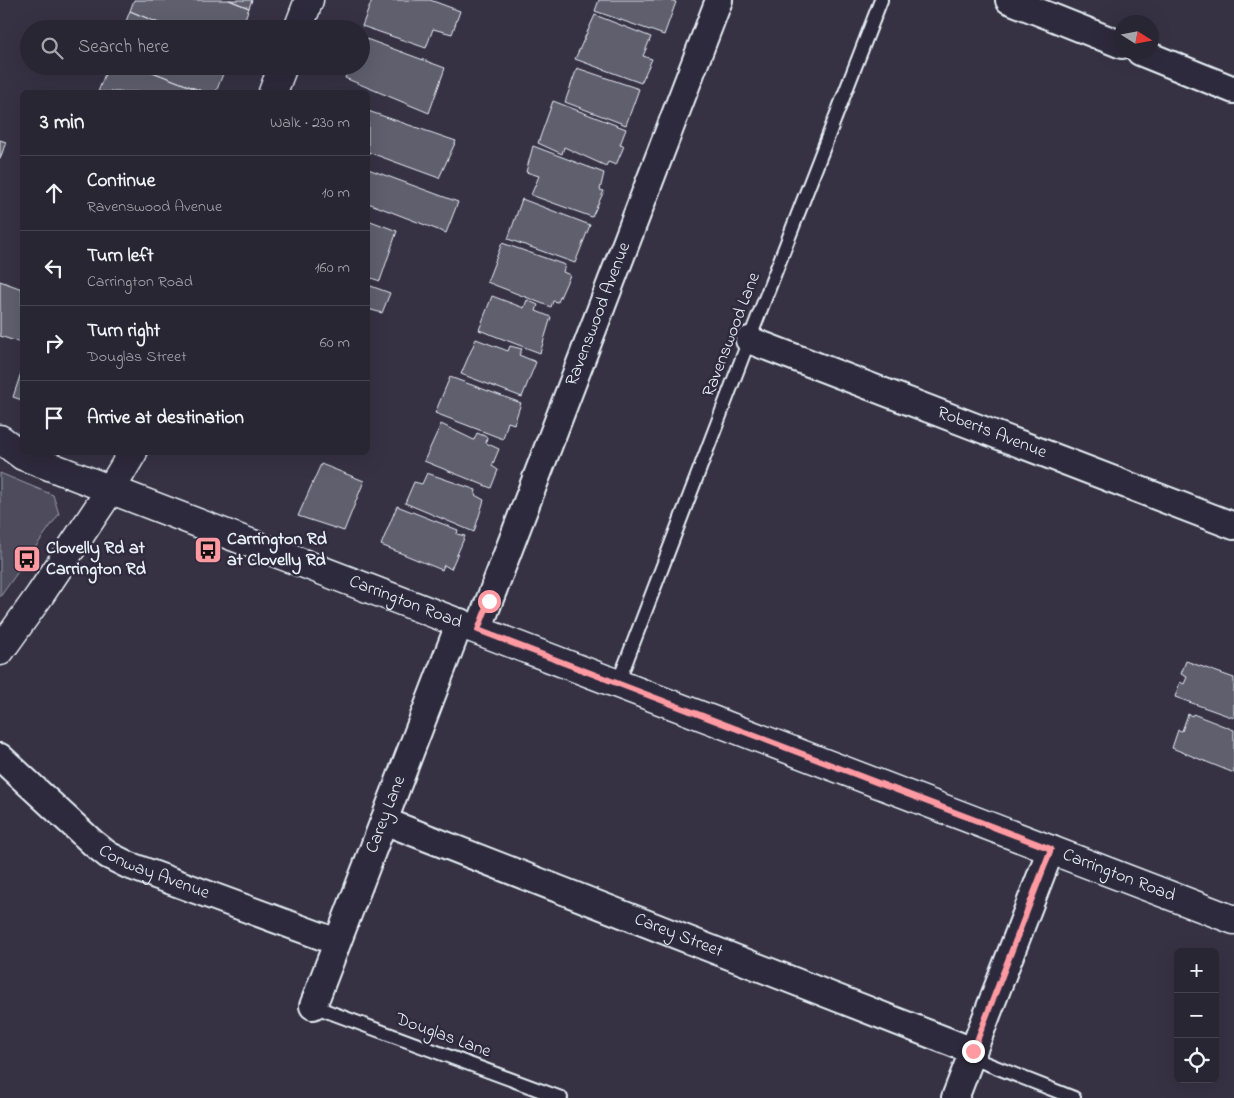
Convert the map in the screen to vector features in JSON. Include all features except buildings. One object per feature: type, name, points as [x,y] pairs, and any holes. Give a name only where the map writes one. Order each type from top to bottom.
[{"type":"main road","points":[[301,20],[309,0]]},
{"type":"main road","points":[[274,90],[280,75]]},
{"type":"main road","name":"Carrington Road","points":[[0,439],[20,454]]},
{"type":"main road","name":"Carrington Road","points":[[22,455],[1234,920]]},
{"type":"main road","points":[[0,651],[40,595],[131,455]]},
{"type":"street","name":"Ravenswood Avenue","points":[[469,626],[719,0]]},
{"type":"street","points":[[1009,0],[1114,42]]},
{"type":"street","points":[[1159,60],[1234,90]]},
{"type":"street","name":"Roberts Avenue","points":[[749,340],[1234,526]]},
{"type":"street","name":"Carey Lane","points":[[313,1006],[384,821],[469,626]]},
{"type":"street","name":"Conway Avenue","points":[[0,757],[108,855],[128,865],[337,942]]},
{"type":"street","name":"Carey Street","points":[[384,821],[972,1054]]},
{"type":"street","points":[[955,1098],[1051,849]]},
{"type":"lane","name":"Ravenswood Lane","points":[[618,683],[882,0]]},
{"type":"lane","name":"Douglas Lane","points":[[313,1006],[561,1098]]},
{"type":"lane","points":[[972,1054],[1074,1098]]},
{"type":"shaded area","points":[[0,473],[53,495],[59,514],[0,597]]},
{"type":"place","name":"Carrington Rd at Clovelly Rd","points":[[208,550]]},
{"type":"place","name":"Clovelly Rd at Carrington Rd","points":[[27,559]]},
{"type":"route","points":[[489,601],[478,630],[1051,849],[973,1051]]}]
